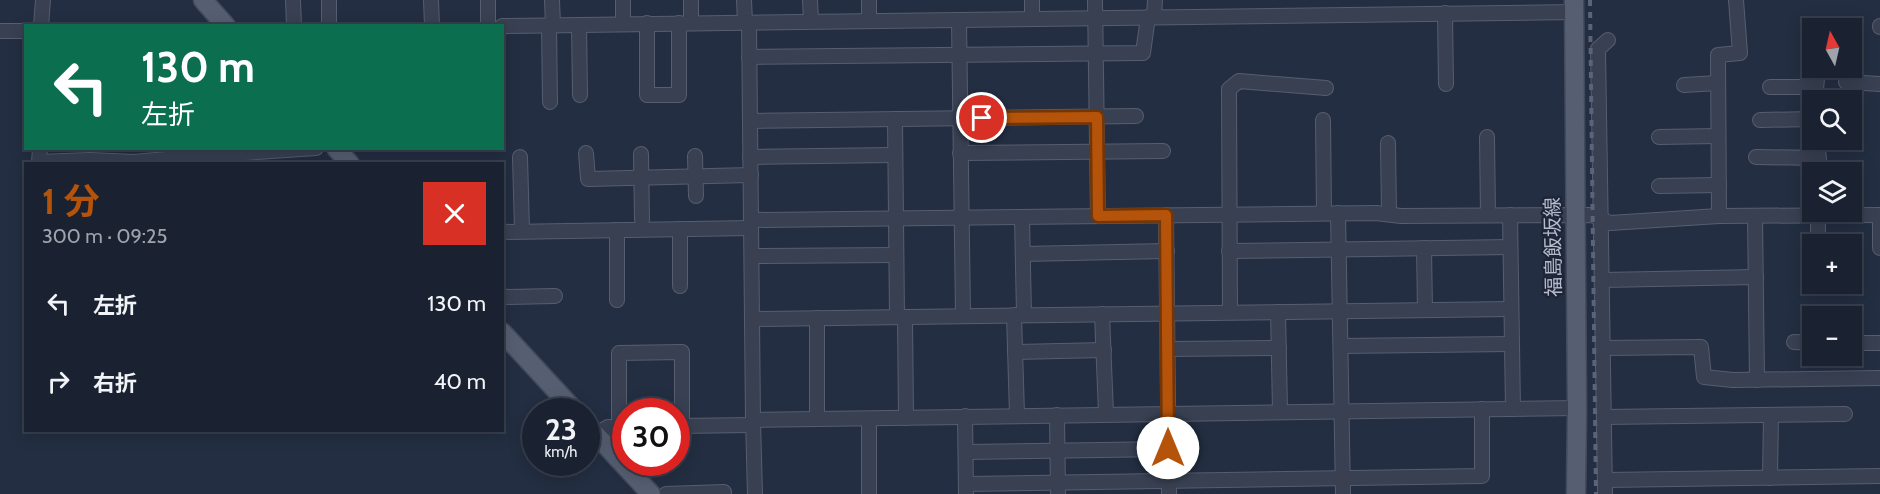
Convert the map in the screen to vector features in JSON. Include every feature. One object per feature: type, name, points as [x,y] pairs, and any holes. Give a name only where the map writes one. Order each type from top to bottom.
[{"type":"main road","points":[[203,0],[224,24]]},
{"type":"main road","name":"福島飯坂線","points":[[1574,6],[1576,494]]},
{"type":"main road","points":[[338,150],[348,162]]},
{"type":"main road","points":[[504,334],[563,398]]},
{"type":"main road","points":[[600,439],[651,494]]},
{"type":"street","points":[[41,24],[43,0]]},
{"type":"street","points":[[293,0],[294,24]]},
{"type":"street","points":[[329,0],[329,24]]},
{"type":"street","points":[[431,0],[432,24]]},
{"type":"street","points":[[488,0],[488,24]]},
{"type":"street","points":[[550,102],[552,0]]},
{"type":"street","points":[[623,0],[623,24]]},
{"type":"street","points":[[646,23],[647,95],[679,95],[685,23],[691,0]]},
{"type":"street","points":[[744,0],[749,57],[755,494]]},
{"type":"street","points":[[810,0],[811,21]]},
{"type":"street","points":[[869,21],[870,0]]},
{"type":"street","points":[[1032,0],[1032,18]]},
{"type":"street","points":[[1095,0],[1098,216]]},
{"type":"street","points":[[749,57],[1143,53],[1155,0]]},
{"type":"street","points":[[1384,0],[1384,14]]},
{"type":"street","points":[[1719,216],[1718,55],[1740,53],[1736,0]]},
{"type":"street","points":[[504,26],[1445,13],[1574,6]]},
{"type":"street","points":[[1445,13],[1446,84]]},
{"type":"street","points":[[959,20],[963,316]]},
{"type":"street","points":[[579,24],[580,95]]},
{"type":"street","points":[[0,31],[24,31]]},
{"type":"street","points":[[1608,40],[1598,49],[1605,487],[1770,478],[1880,476]]},
{"type":"street","points":[[1230,312],[1228,89],[1239,81],[1326,88]]},
{"type":"street","points":[[1845,82],[1880,84]]},
{"type":"street","points":[[1684,85],[1718,83]]},
{"type":"street","points":[[1770,87],[1802,92]]},
{"type":"street","points":[[750,121],[1136,116]]},
{"type":"street","points":[[895,119],[896,255],[906,418]]},
{"type":"street","points":[[1760,120],[1802,119]]},
{"type":"street","points":[[1323,120],[1331,213],[1339,250],[1343,494]]},
{"type":"street","points":[[1659,137],[1718,136]]},
{"type":"street","points":[[1486,137],[1488,215]]},
{"type":"street","points":[[1388,143],[1389,214]]},
{"type":"street","points":[[39,162],[90,160],[134,162],[195,152],[256,150]]},
{"type":"street","points":[[1819,150],[1819,162]]},
{"type":"street","points":[[960,153],[1163,152]]},
{"type":"street","points":[[586,153],[588,179],[751,175]]},
{"type":"street","points":[[641,154],[642,220]]},
{"type":"street","points":[[750,157],[894,155]]},
{"type":"street","points":[[695,156],[696,196]]},
{"type":"street","points":[[520,157],[522,231]]},
{"type":"street","points":[[1756,157],[1819,158]]},
{"type":"street","points":[[1659,186],[1719,185]]},
{"type":"street","points":[[504,232],[680,229],[751,224],[961,218],[1230,214],[1592,215],[1610,223],[1719,216],[1802,215]]},
{"type":"street","points":[[1166,215],[1169,488]]},
{"type":"street","points":[[1510,215],[1513,409]]},
{"type":"street","points":[[1862,215],[1880,215],[1880,248]]},
{"type":"street","points":[[1755,216],[1757,380]]},
{"type":"street","points":[[1017,415],[1015,352],[1023,254],[1022,217]]},
{"type":"street","points":[[680,229],[681,286]]},
{"type":"street","points":[[617,230],[617,300]]},
{"type":"street","points":[[1229,250],[1510,247]]},
{"type":"street","points":[[1424,248],[1425,310]]},
{"type":"street","points":[[1023,254],[1167,251]]},
{"type":"street","points":[[752,256],[896,255]]},
{"type":"street","points":[[1603,280],[1756,277]]},
{"type":"street","points":[[504,297],[555,296]]},
{"type":"street","points":[[753,319],[1510,309]]},
{"type":"street","points":[[1278,312],[1280,411]]},
{"type":"street","points":[[1102,314],[1106,414]]},
{"type":"street","points":[[817,318],[817,419]]},
{"type":"street","points":[[1794,342],[1802,342]]},
{"type":"street","points":[[1862,343],[1880,343]]},
{"type":"street","points":[[1341,346],[1511,344]]},
{"type":"street","points":[[1603,348],[1701,347],[1704,377],[1757,380],[1880,378]]},
{"type":"street","points":[[1168,349],[1279,348]]},
{"type":"street","points":[[1015,352],[1104,350]]},
{"type":"street","points":[[621,398],[619,353],[682,352],[681,398]]},
{"type":"street","points":[[690,426],[817,419],[965,416],[1577,408]]},
{"type":"street","points":[[965,416],[966,489],[1169,488],[1343,479],[1482,476],[1482,409]]},
{"type":"street","points":[[1604,417],[1845,414]]},
{"type":"street","points":[[1057,415],[1058,488]]},
{"type":"street","points":[[1770,478],[1771,415]]},
{"type":"street","points":[[869,418],[869,494]]},
{"type":"street","points":[[966,452],[1168,448]]},
{"type":"street","points":[[666,494],[724,492]]},
{"type":"railway","points":[[1590,0],[1596,494]]},
{"type":"route","points":[[982,118],[1097,117],[1098,216],[1166,215],[1168,448]]}]
